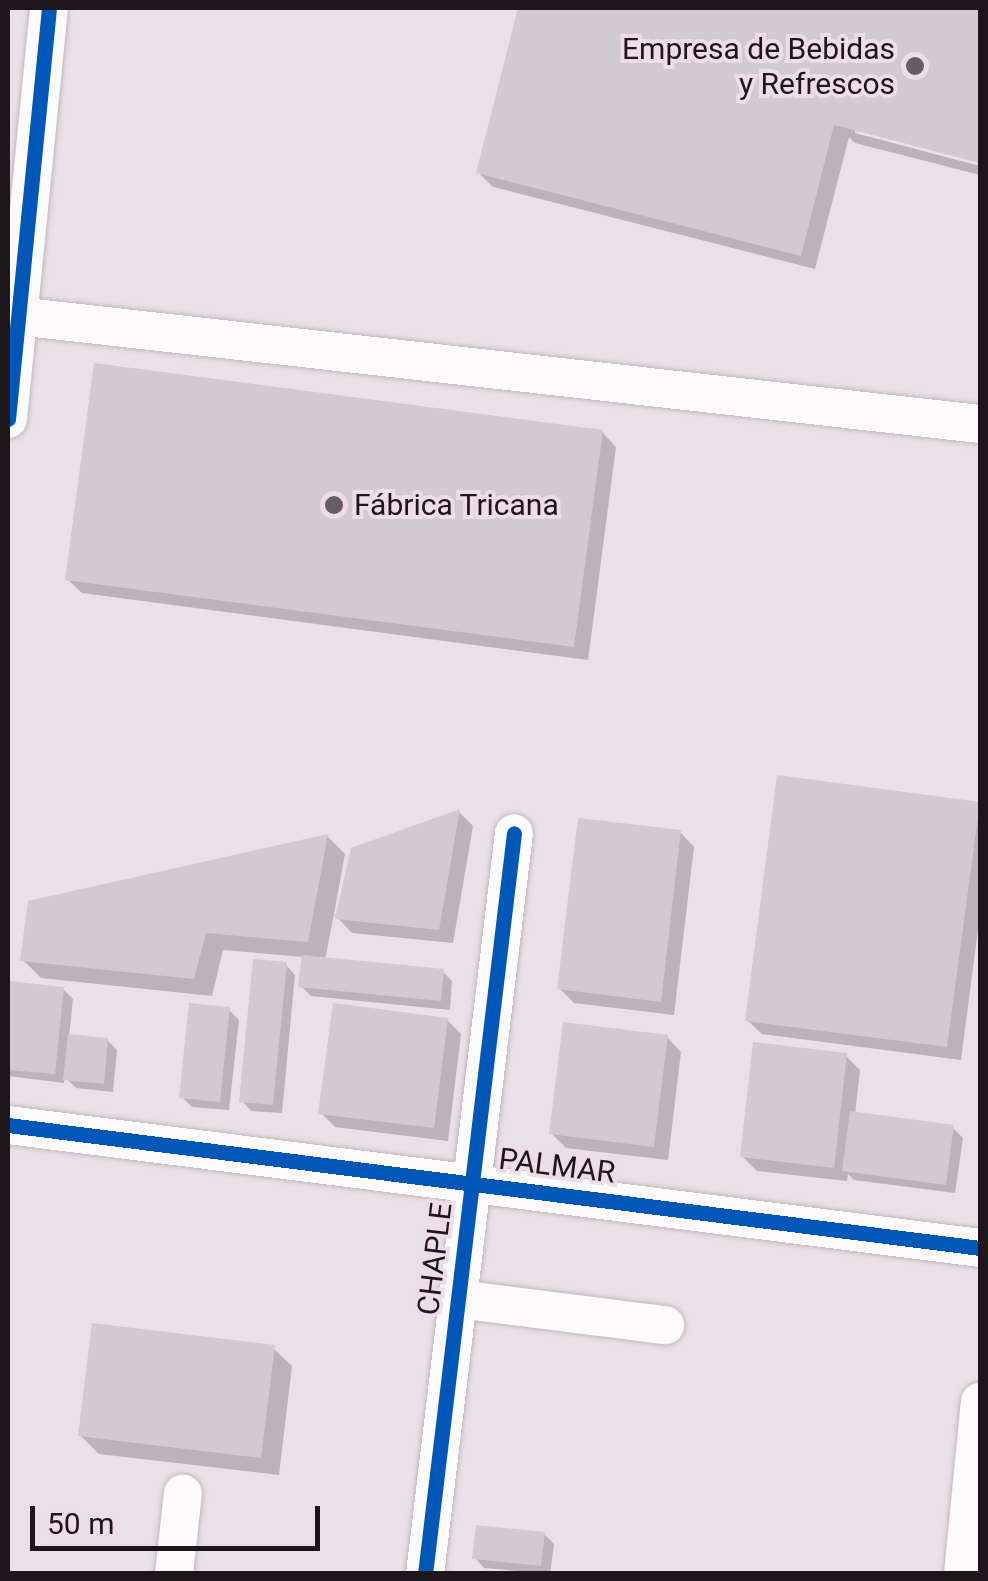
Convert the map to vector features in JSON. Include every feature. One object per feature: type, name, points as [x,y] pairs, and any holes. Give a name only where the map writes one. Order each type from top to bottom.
[{"type":"street","points":[[8,419],[13,316],[49,8]]},
{"type":"street","points":[[13,316],[980,424]]},
{"type":"street","name":"CHAPLE","points":[[426,1574],[514,832]]},
{"type":"street","name":"PALMAR","points":[[8,1124],[980,1248]]},
{"type":"street","points":[[458,1300],[665,1325]]},
{"type":"street","points":[[964,1574],[980,1402]]},
{"type":"street","points":[[174,1574],[183,1493]]},
{"type":"building","points":[[518,8],[980,8],[980,163],[834,125],[801,256],[476,173]]},
{"type":"building","name":"Fábrica Tricana","points":[[94,363],[603,430],[574,647],[65,580]]},
{"type":"building","points":[[777,775],[980,802],[947,1047],[745,1021]]},
{"type":"building","points":[[460,809],[439,930],[335,919],[351,848]]},
{"type":"building","points":[[578,818],[681,830],[661,1002],[557,989]]},
{"type":"building","points":[[328,834],[308,942],[206,933],[194,979],[20,961],[28,901]]},
{"type":"building","points":[[302,955],[444,969],[441,1001],[298,987]]},
{"type":"building","points":[[253,959],[287,962],[273,1105],[239,1102]]},
{"type":"building","points":[[8,981],[64,987],[55,1074],[8,1070]]},
{"type":"building","points":[[189,1003],[230,1007],[220,1102],[179,1098]]},
{"type":"building","points":[[333,1003],[448,1018],[434,1128],[318,1114]]},
{"type":"building","points":[[563,1022],[668,1035],[654,1147],[549,1134]]},
{"type":"building","points":[[68,1034],[108,1038],[104,1084],[63,1080]]},
{"type":"building","points":[[753,1042],[847,1053],[834,1168],[740,1157]]},
{"type":"building","points":[[850,1111],[954,1125],[946,1185],[842,1171]]},
{"type":"building","points":[[92,1323],[275,1345],[261,1458],[78,1436]]},
{"type":"building","points":[[476,1525],[545,1532],[541,1566],[472,1559]]},
{"type":"cycle path","points":[[8,419],[49,8]]},
{"type":"cycle path","points":[[425,1574],[514,833]]},
{"type":"cycle path","points":[[8,1125],[980,1248]]},
{"type":"place","name":"Empresa de Bebidas y Refrescos","points":[[915,66]]},
{"type":"place","name":"Fábrica Tricana","points":[[334,505]]}]
